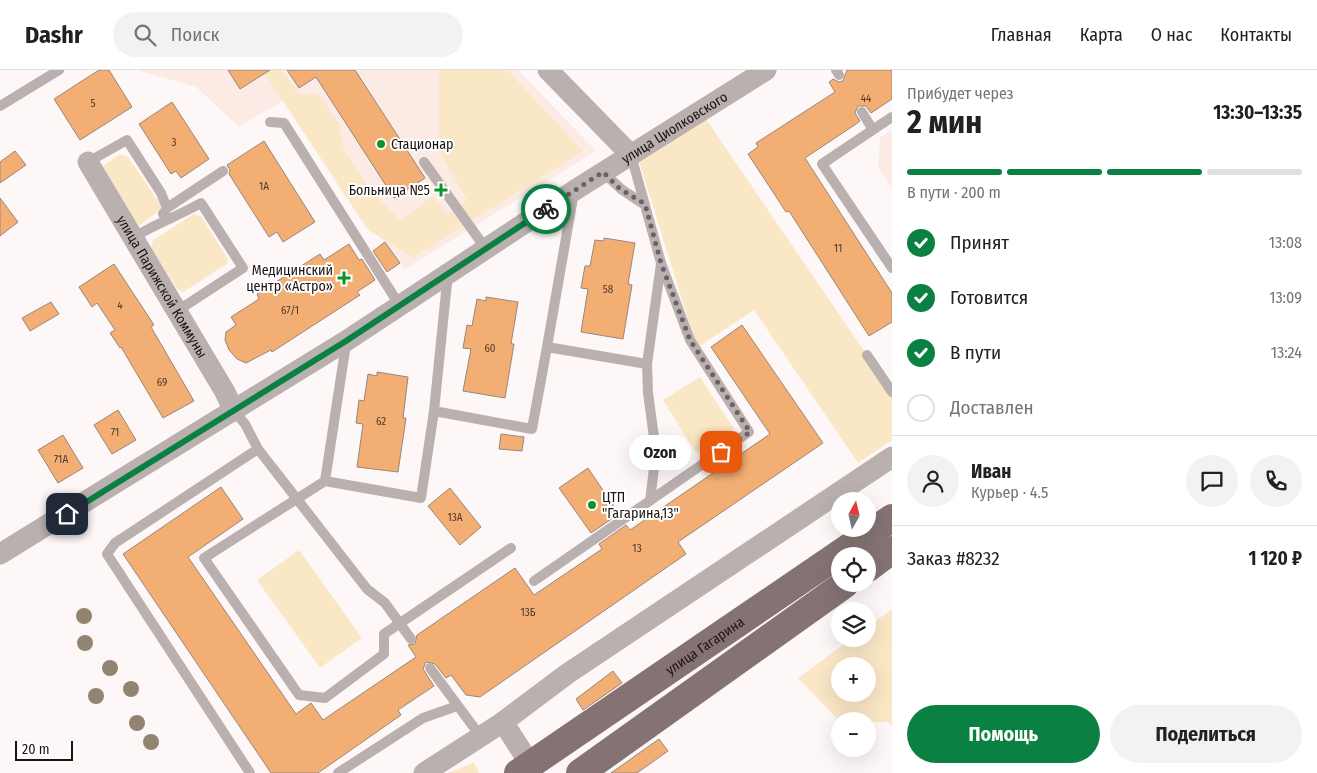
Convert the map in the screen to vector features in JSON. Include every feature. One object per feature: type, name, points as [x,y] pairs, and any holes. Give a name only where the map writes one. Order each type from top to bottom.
[{"type":"main road","name":"улица Гагарина","points":[[524,769],[892,518]]},
{"type":"main road","points":[[876,562],[892,550]]},
{"type":"main road","points":[[580,773],[834,592]]},
{"type":"street","points":[[548,70],[631,155]]},
{"type":"street","name":"улица Циолковского","points":[[0,554],[346,341],[575,190],[759,72]]},
{"type":"street","name":"улица Парижской Коммуны","points":[[88,162],[234,411]]},
{"type":"street","points":[[424,773],[481,738],[567,674],[892,457]]},
{"type":"street","points":[[502,722],[524,769]]},
{"type":"lane","points":[[0,106],[59,70]]},
{"type":"lane","points":[[862,112],[873,130]]},
{"type":"lane","points":[[892,117],[822,164],[892,268]]},
{"type":"lane","points":[[270,122],[284,123],[400,306]]},
{"type":"lane","points":[[88,162],[127,140],[161,193],[167,208]]},
{"type":"lane","points":[[534,581],[750,432],[690,340],[661,263],[631,155]]},
{"type":"lane","points":[[424,162],[486,249]]},
{"type":"lane","points":[[159,222],[167,208],[223,171]]},
{"type":"lane","points":[[603,172],[620,189],[645,204]]},
{"type":"lane","points":[[434,411],[532,429],[575,190]]},
{"type":"lane","points":[[132,238],[159,222],[171,220],[201,203],[243,268],[177,311]]},
{"type":"lane","points":[[650,501],[656,452],[648,393],[647,364],[661,263]]},
{"type":"lane","points":[[448,273],[434,411],[421,498],[325,481],[204,558],[299,695],[325,698],[384,654],[384,634],[400,625],[511,548]]},
{"type":"lane","points":[[325,481],[346,341]]},
{"type":"lane","points":[[547,347],[647,364]]},
{"type":"lane","points":[[867,355],[892,392]]},
{"type":"lane","points":[[234,411],[245,424],[258,449],[367,589],[384,603],[411,639]]},
{"type":"lane","points":[[250,773],[107,554],[115,543],[258,449]]},
{"type":"lane","points":[[430,668],[481,738]]},
{"type":"lane","points":[[338,773],[423,718],[458,706]]},
{"type":"shaded area","name":"Больница №5","points":[[137,70],[518,70],[596,151],[405,269],[386,241],[383,242],[287,98],[239,127],[196,87]]},
{"type":"shaded area","points":[[272,70],[282,70],[299,95],[319,94],[340,126],[342,146],[370,190],[401,221],[433,196],[448,216],[467,200],[439,151],[439,70],[507,70],[583,151],[413,257],[368,230],[265,74]]},
{"type":"shaded area","points":[[704,116],[892,392],[892,440],[858,463],[754,310],[697,348],[638,158]]},
{"type":"shaded area","points":[[892,129],[892,188],[878,167],[880,138]]},
{"type":"shaded area","points":[[120,154],[128,157],[161,205],[160,210],[136,228],[100,168]]},
{"type":"shaded area","points":[[194,214],[201,216],[228,259],[227,264],[183,292],[177,289],[151,248],[153,240]]},
{"type":"shaded area","points":[[700,377],[734,429],[696,453],[663,400]]},
{"type":"shaded area","points":[[299,550],[362,638],[320,668],[257,580]]},
{"type":"shaded area","points":[[892,609],[892,726],[888,722],[876,722],[876,712],[831,713],[798,678],[840,647],[876,647],[876,621]]},
{"type":"shaded area","points":[[474,762],[479,773],[448,773]]},
{"type":"building","points":[[99,70],[109,70],[132,107],[80,140],[54,99]]},
{"type":"building","points":[[228,70],[270,70],[240,89]]},
{"type":"building","name":"Стационар","points":[[287,70],[355,70],[425,178],[394,198],[316,77],[299,88]]},
{"type":"building","points":[[847,70],[892,70],[892,99],[871,113],[866,106],[858,106],[855,113],[860,121],[805,158],[892,293],[892,322],[869,336],[789,211],[786,212],[748,154],[758,147],[756,143],[835,92],[829,82],[833,79],[839,82],[843,81]]},
{"type":"building","points":[[172,102],[209,159],[181,178],[176,171],[171,174],[139,124]]},
{"type":"building","points":[[264,141],[315,222],[283,242],[277,232],[269,237],[229,174],[230,170],[227,165]]},
{"type":"building","points":[[15,151],[26,165],[0,183],[0,162]]},
{"type":"building","points":[[0,198],[18,222],[0,236]]},
{"type":"building","points":[[604,238],[635,243],[628,284],[632,285],[623,339],[581,332],[588,289],[581,288],[585,266],[590,266],[595,240],[604,241]]},
{"type":"building","points":[[385,242],[400,263],[387,272],[373,251]]},
{"type":"building","points":[[349,244],[359,260],[362,259],[375,280],[357,292],[360,295],[272,352],[271,350],[246,363],[237,359],[229,350],[225,340],[226,332],[236,325],[231,317],[259,299],[257,294],[320,254],[324,260]]},
{"type":"building","points":[[114,264],[154,325],[151,327],[194,401],[163,418],[121,347],[110,333],[115,330],[97,303],[92,307],[79,287]]},
{"type":"building","points":[[486,297],[518,302],[511,344],[514,344],[505,398],[463,391],[471,349],[463,348],[467,325],[472,326],[477,299],[486,301]]},
{"type":"building","points":[[51,302],[59,314],[30,331],[22,318]]},
{"type":"building","points":[[742,325],[823,443],[678,542],[686,554],[480,697],[466,695],[451,675],[446,678],[435,664],[426,662],[423,669],[434,686],[398,710],[401,715],[318,773],[271,773],[123,554],[221,487],[243,519],[188,557],[296,714],[311,703],[323,720],[416,657],[408,645],[415,644],[417,635],[515,568],[534,595],[602,549],[599,544],[626,525],[630,530],[770,434],[711,347]]},
{"type":"building","points":[[377,372],[408,377],[403,418],[406,418],[398,472],[357,467],[363,424],[356,423],[359,400],[364,401],[368,374],[377,376]]},
{"type":"building","points":[[118,410],[136,440],[112,454],[94,425]]},
{"type":"building","points":[[501,434],[524,437],[522,451],[499,449]]},
{"type":"building","points":[[63,435],[83,468],[58,483],[38,450]]},
{"type":"building","name":"ЦТП \"Гагарина,13\"","points":[[588,468],[619,514],[591,533],[559,488]]},
{"type":"building","points":[[450,488],[481,527],[460,545],[428,506]]},
{"type":"building","points":[[613,671],[622,683],[583,710],[576,699]]},
{"type":"building","points":[[659,739],[668,751],[637,773],[611,773]]},
{"type":"way so far","points":[[546,209],[603,172],[620,189],[645,204],[661,263],[690,340],[750,432],[721,452]]},
{"type":"place","name":"Стационар","points":[[381,144]]},
{"type":"place","name":"Больница №5","points":[[441,190]]},
{"type":"place","name":"Медицинский центр «Астро»","points":[[344,278]]},
{"type":"place","name":"Ozon","points":[[721,452]]},
{"type":"place","name":"ЦТП \"Гагарина,13\"","points":[[592,505]]},
{"type":"route","points":[[67,514],[346,341],[546,209]]}]
